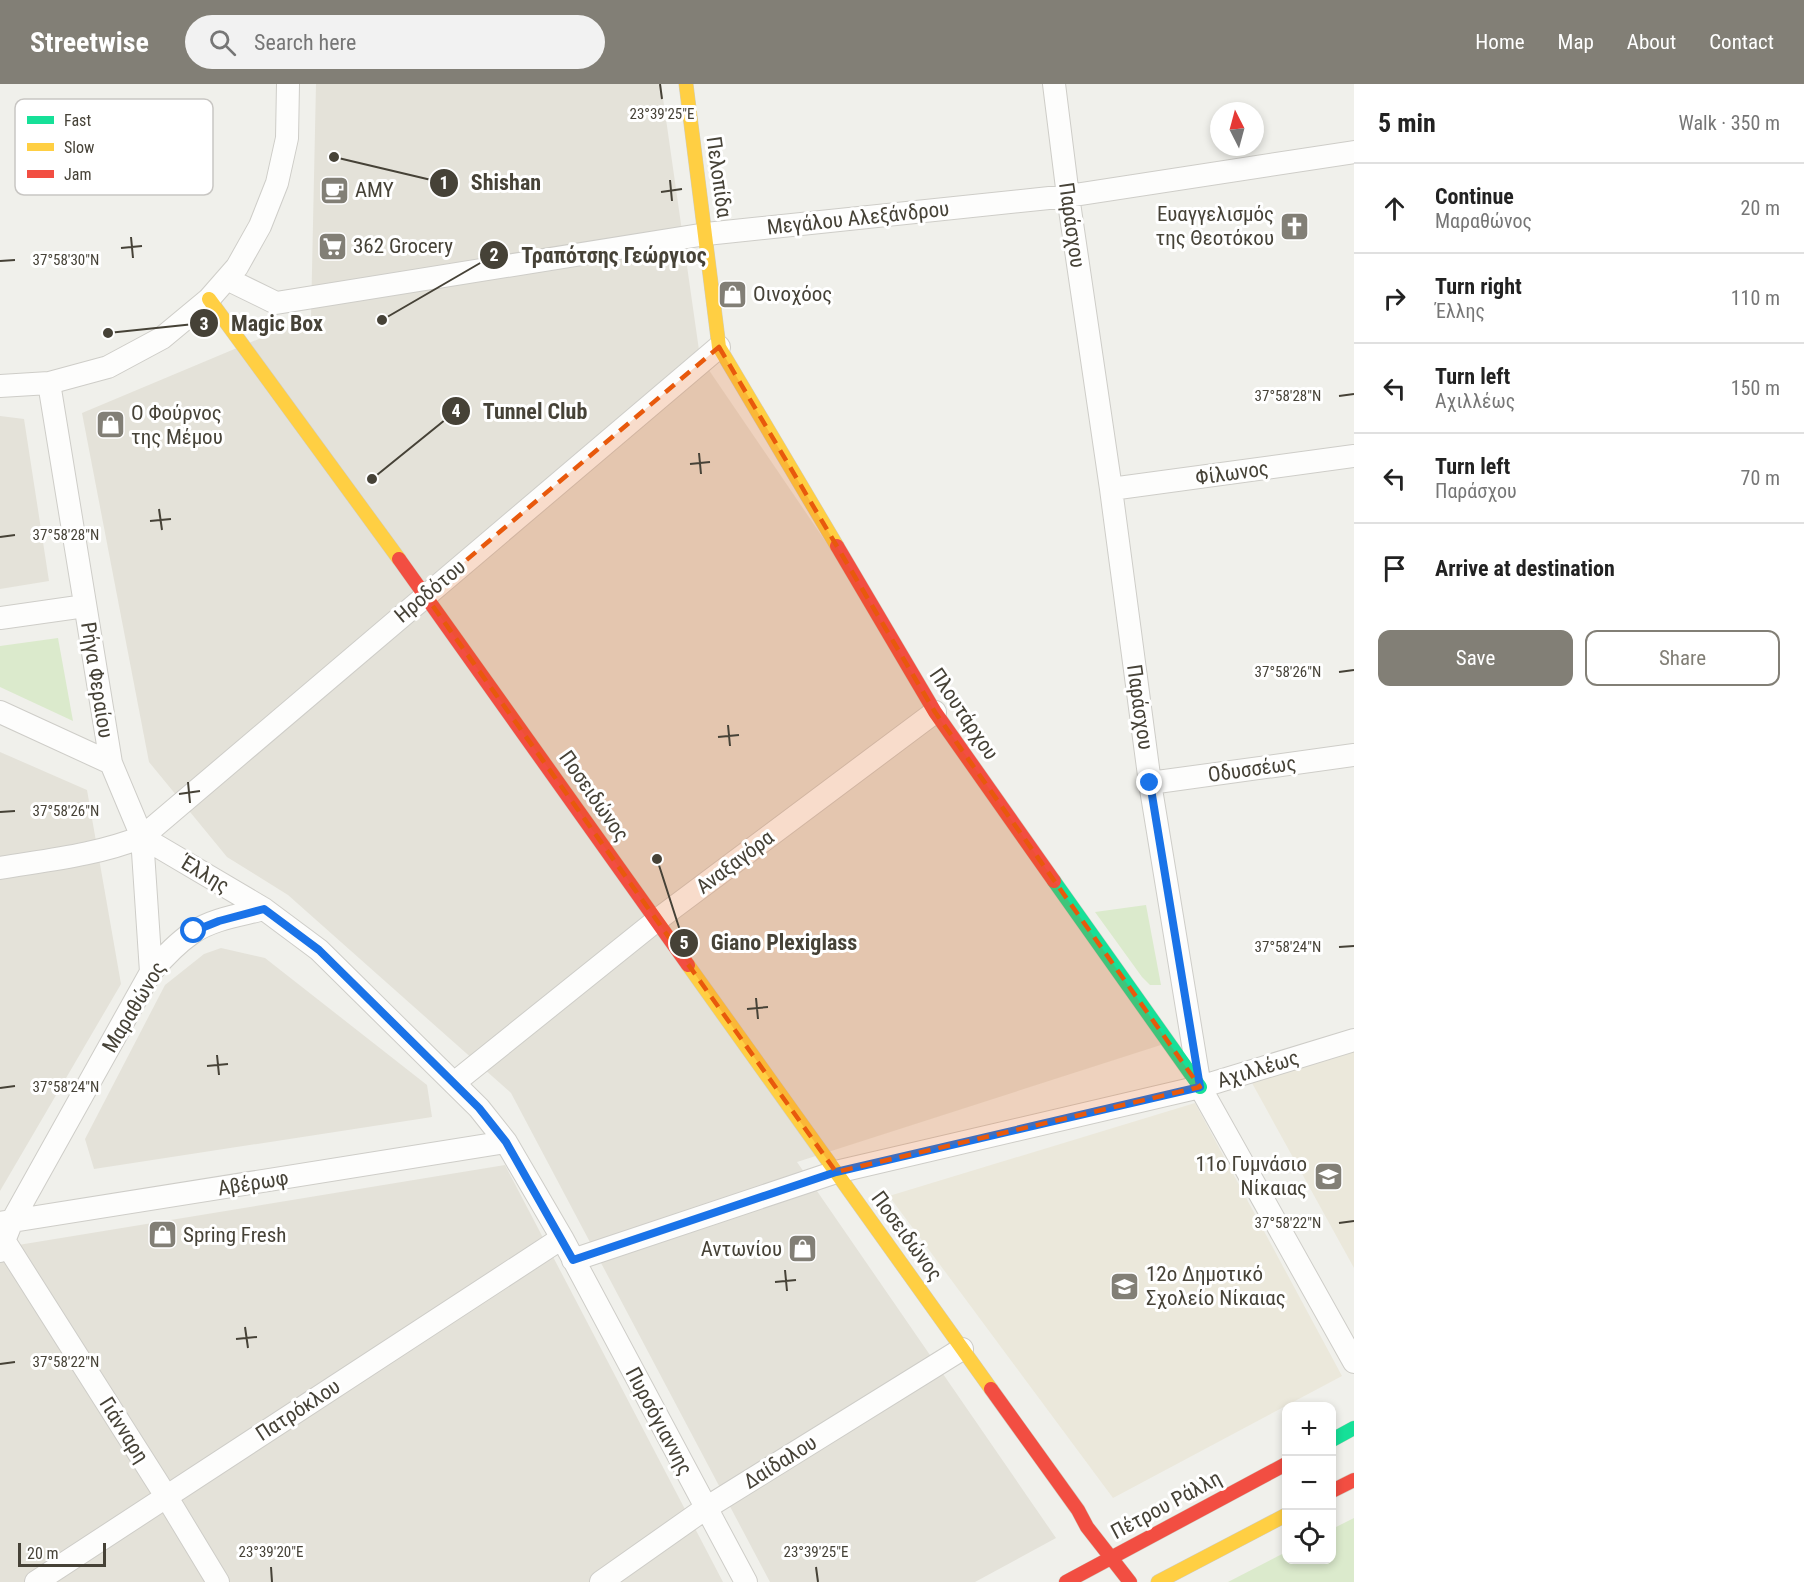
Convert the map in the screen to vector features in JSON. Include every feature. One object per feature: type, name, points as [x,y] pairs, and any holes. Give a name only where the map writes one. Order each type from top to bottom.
[{"type":"street","points":[[0,386],[49,383],[108,367],[162,338],[209,299],[227,279],[260,226],[277,183],[287,138],[288,84]]},
{"type":"street","name":"Πελοπίδα","points":[[686,84],[719,347]]},
{"type":"street","name":"Παράσχου","points":[[1054,84],[1150,783],[1200,1087],[1354,1362]]},
{"type":"street","name":"Μεγάλου Αλεξάνδρου","points":[[227,279],[276,303],[706,234],[1068,196],[1354,152]]},
{"type":"street","name":"Ποσειδώνος","points":[[209,299],[426,595],[1078,1510],[1087,1527],[1130,1582]]},
{"type":"street","name":"Ηροδότου","points":[[142,837],[719,347]]},
{"type":"street","name":"Πλουτάρχου","points":[[719,347],[935,712],[1200,1087]]},
{"type":"street","name":"Ρήγα Φεραίου","points":[[49,383],[111,764],[142,837],[151,972]]},
{"type":"street","name":"Φίλωνος","points":[[1111,489],[1354,456]]},
{"type":"street","points":[[0,618],[85,606]]},
{"type":"street","points":[[0,712],[111,764]]},
{"type":"street","name":"Αναξαγόρα","points":[[454,1083],[657,920],[935,712]]},
{"type":"street","name":"Οδυσσέως","points":[[1150,783],[1354,755]]},
{"type":"street","points":[[0,867],[92,853],[142,837]]},
{"type":"street","name":"Έλλης","points":[[142,837],[264,909],[319,950],[479,1108],[506,1142],[573,1260]]},
{"type":"street","name":"Μαραθώνος","points":[[4,1234],[151,972],[167,953],[194,931],[219,921],[264,909]]},
{"type":"street","name":"Αχιλλέως","points":[[573,1260],[836,1172],[1200,1087],[1354,1040]]},
{"type":"street","name":"Αβέρωφ","points":[[4,1234],[506,1142]]},
{"type":"street","name":"Γιάνναρη","points":[[4,1234],[166,1496],[211,1579]]},
{"type":"street","name":"Πατρόκλου","points":[[36,1582],[562,1238]]},
{"type":"street","name":"Πυρσόγιαννης","points":[[573,1260],[746,1582]]},
{"type":"street","name":"Δαίδαλου","points":[[601,1582],[706,1508],[963,1348]]},
{"type":"street","points":[[1336,1438],[1354,1428]]},
{"type":"street","name":"Πέτρου Ράλλη","points":[[1066,1582],[1282,1467]]},
{"type":"street","points":[[1336,1489],[1354,1480]]},
{"type":"street","points":[[1158,1582],[1282,1518]]},
{"type":"highlighted area","points":[[719,347],[935,712],[1200,1087],[836,1172],[425,595]]},
{"type":"shaded area","points":[[316,84],[661,84],[700,357],[1167,1043],[797,1162],[1056,1538],[975,1582],[770,1582],[511,1093],[288,895],[227,857],[149,762],[82,413],[311,317]]},
{"type":"shaded area","points":[[0,416],[24,419],[49,581],[0,589]]},
{"type":"shaded area","points":[[0,752],[87,790],[121,984],[0,1191]]},
{"type":"shaded area","points":[[221,948],[265,958],[427,1085],[432,1117],[94,1169],[85,1139],[165,985],[204,954]]},
{"type":"shaded area","name":"11ο Γυμνάσιο Νίκαιας","points":[[1354,1051],[1354,1268],[1252,1083]]},
{"type":"shaded area","name":"12ο Δημοτικό Σχολείο Νίκαιας","points":[[1195,1103],[1342,1376],[1293,1402],[1282,1402],[1282,1408],[1113,1498],[889,1196]]},
{"type":"shaded area","points":[[505,1165],[723,1582],[0,1582],[0,1248]]},
{"type":"green space","points":[[58,638],[73,721],[0,687],[0,646]]},
{"type":"green space","points":[[1146,905],[1161,985],[1150,985],[1142,977],[1095,912]]},
{"type":"green space","points":[[1354,1518],[1354,1582],[1228,1582],[1282,1554],[1282,1564],[1336,1564],[1336,1527]]},
{"type":"traffic: fast","points":[[1054,881],[1200,1087]]},
{"type":"traffic: fast","points":[[1336,1438],[1354,1428]]},
{"type":"traffic: slow","points":[[686,84],[719,347],[837,546]]},
{"type":"traffic: slow","points":[[209,299],[399,559]]},
{"type":"traffic: slow","points":[[688,965],[991,1389]]},
{"type":"traffic: slow","points":[[1158,1582],[1282,1517]]},
{"type":"traffic: jam","points":[[837,546],[935,712],[1054,881]]},
{"type":"traffic: jam","points":[[399,559],[688,965]]},
{"type":"traffic: jam","points":[[991,1389],[1078,1510],[1087,1527],[1130,1582]]},
{"type":"traffic: jam","points":[[1066,1582],[1282,1466]]},
{"type":"traffic: jam","points":[[1336,1489],[1354,1480]]},
{"type":"place","name":"Shishan","points":[[334,157]]},
{"type":"place","name":"AMY","points":[[334,190]]},
{"type":"place","name":"Ευαγγελισμός της Θεοτόκου","points":[[1295,226]]},
{"type":"place","name":"362 Grocery","points":[[332,246]]},
{"type":"place","name":"Οινοχόος","points":[[732,294]]},
{"type":"place","name":"Τραπότσης Γεώργιος","points":[[382,320]]},
{"type":"place","name":"Magic Box","points":[[108,333]]},
{"type":"place","name":"Ο Φούρνος της Μέμου","points":[[110,425]]},
{"type":"place","name":"Tunnel Club","points":[[372,479]]},
{"type":"place","name":"Giano Plexiglass","points":[[657,859]]},
{"type":"place","name":"11ο Γυμνάσιο Νίκαιας","points":[[1328,1176]]},
{"type":"place","name":"Spring Fresh","points":[[162,1235]]},
{"type":"place","name":"Αντωνίου","points":[[803,1249]]},
{"type":"place","name":"12ο Δημοτικό Σχολείο Νίκαιας","points":[[1125,1286]]},
{"type":"route","points":[[194,931],[219,921],[264,909],[319,950],[479,1108],[506,1142],[573,1260],[836,1172],[1200,1087],[1150,783]]}]
